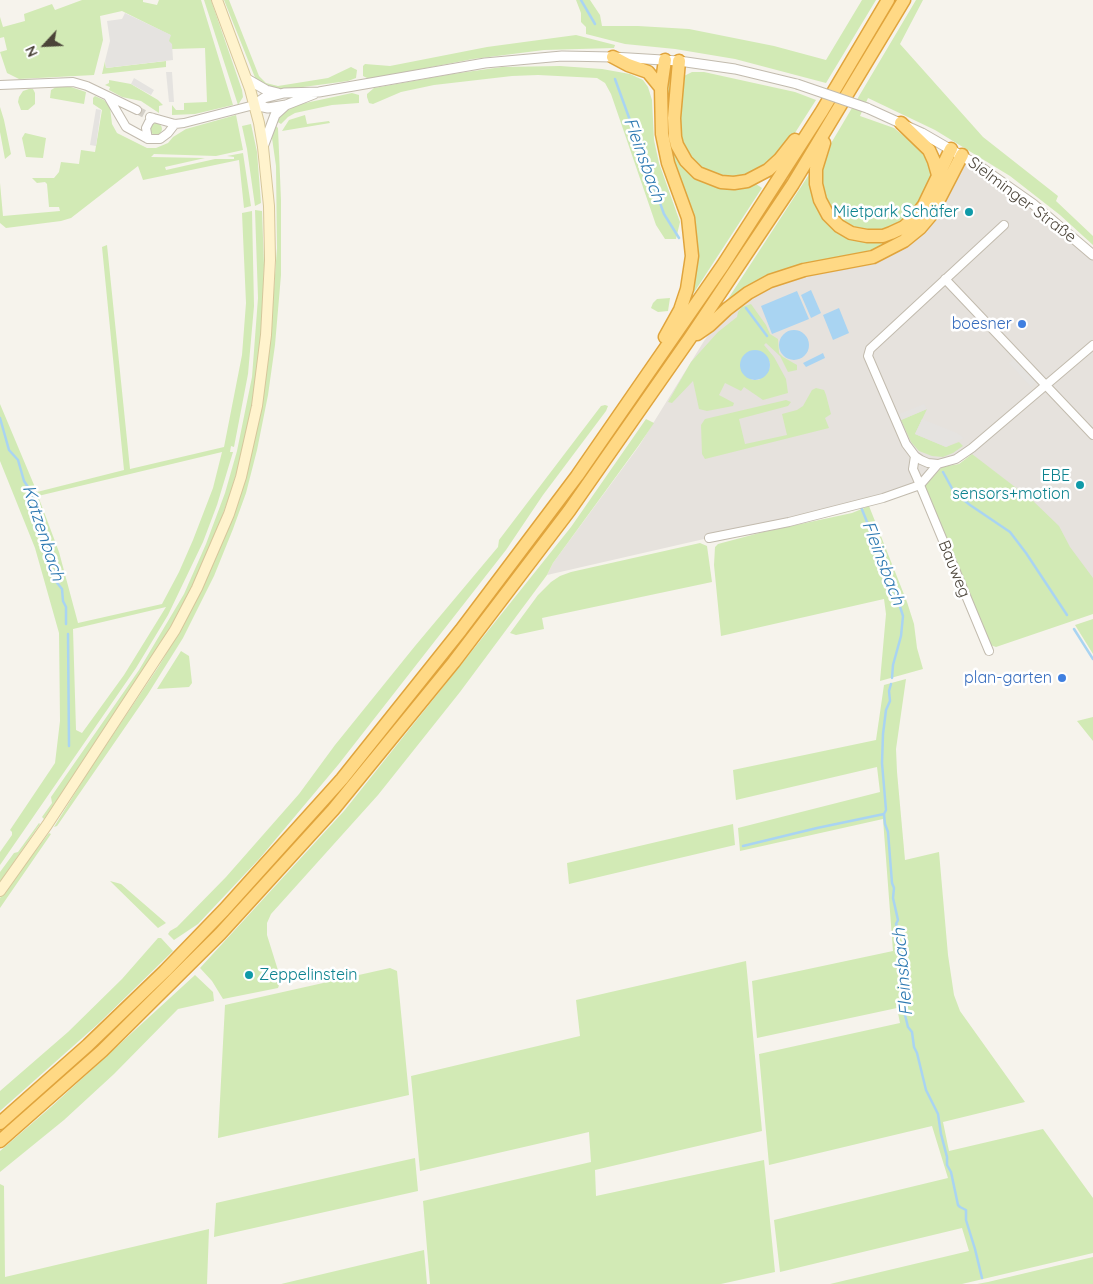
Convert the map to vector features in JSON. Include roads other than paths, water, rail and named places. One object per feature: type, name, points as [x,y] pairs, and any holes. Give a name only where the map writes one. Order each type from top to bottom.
[{"type":"highway","points":[[0,1123],[81,1051],[165,971],[246,887],[322,801],[401,706],[496,585],[577,476],[654,366],[740,241],[822,111],[888,0]]},
{"type":"highway","points":[[0,1141],[88,1064],[178,977],[249,904],[333,810],[414,712],[583,492],[690,338],[764,228],[826,130],[904,0]]},
{"type":"highway","points":[[613,57],[648,72],[661,88]]},
{"type":"highway","points":[[654,366],[664,339],[680,310],[688,282],[692,256],[688,218],[668,163],[664,144],[661,88],[665,60]]},
{"type":"highway","points":[[679,61],[674,118],[677,145],[692,168],[714,180],[728,183],[740,182],[754,178],[768,170],[787,151],[806,124],[822,111]]},
{"type":"highway","points":[[901,123],[929,150],[938,175]]},
{"type":"highway","points":[[826,130],[823,148],[816,168],[818,192],[828,215],[839,226],[851,233],[867,236],[883,236],[904,227],[920,211],[951,149]]},
{"type":"highway","points":[[690,338],[710,325],[748,293],[770,281],[804,270],[873,257],[904,242],[931,215],[962,155]]},
{"type":"main road","points":[[0,891],[47,825],[176,630],[197,588],[232,504],[250,442],[261,381],[266,335],[269,294],[270,225],[263,147],[254,106],[218,0]]},
{"type":"street","name":"Sielminger Straße","points":[[319,92],[504,60],[562,56],[665,60],[727,67],[834,95],[901,123],[962,155],[1022,196],[1093,255]]},
{"type":"street","points":[[246,79],[266,90],[284,93],[319,92]]},
{"type":"street","points":[[0,85],[73,82],[87,86],[137,110]]},
{"type":"street","points":[[148,139],[146,128],[152,117],[175,124],[254,106],[268,108],[286,105],[319,92]]},
{"type":"street","points":[[254,106],[264,98],[284,93]]},
{"type":"street","points":[[109,98],[126,127],[148,139],[160,139],[175,124]]},
{"type":"street","points":[[263,147],[275,115],[286,105]]},
{"type":"street","name":"Sielminger Straße","points":[[915,456],[906,444],[868,356],[870,349],[873,344],[1004,225]]},
{"type":"street","points":[[945,279],[1093,436]]},
{"type":"street","points":[[915,456],[928,463],[938,464],[948,462],[964,454],[1093,345]]},
{"type":"street","name":"Bauweg","points":[[915,456],[913,469],[989,651]]},
{"type":"street","points":[[709,538],[789,522],[883,498],[920,485],[938,464]]},
{"type":"water","points":[[811,290],[821,313],[811,318],[801,295]]},
{"type":"water","points":[[797,291],[809,319],[772,334],[761,306]]},
{"type":"water","points":[[839,308],[849,333],[833,340],[823,315]]},
{"type":"water","points":[[794,330],[805,334],[809,345],[805,356],[794,360],[783,356],[779,345],[783,334]]},
{"type":"water","points":[[755,350],[766,354],[770,365],[766,376],[755,380],[744,376],[740,365],[744,354]]},
{"type":"water","points":[[823,353],[825,358],[806,367],[803,363]]},
{"type":"waterway","name":"Fleinsbach","points":[[581,0],[595,24]]},
{"type":"waterway","name":"Fleinsbach","points":[[615,79],[664,214],[679,238]]},
{"type":"waterway","name":"Fleinsbach","points":[[746,308],[767,336]]},
{"type":"waterway","name":"Katzenbach","points":[[0,418],[9,450],[18,460],[24,481],[30,490],[37,511],[35,519],[37,528],[54,558],[57,568],[53,575],[62,589],[63,601],[66,607],[66,624]]},
{"type":"waterway","points":[[943,472],[954,492],[1010,532],[1067,615]]},
{"type":"waterway","name":"Fleinsbach","points":[[861,507],[903,616],[901,636],[893,665],[892,678]]},
{"type":"waterway","points":[[1074,629],[1093,659]]},
{"type":"waterway","name":"Katzenbach","points":[[68,634],[69,746]]},
{"type":"waterway","name":"Fleinsbach","points":[[891,684],[889,691],[890,701],[886,710],[883,734],[882,763],[886,810],[884,814],[888,832],[894,888],[893,898],[898,920],[896,924],[899,929],[897,933],[902,962],[901,975],[903,986],[906,989],[904,1011],[908,1027],[912,1032],[914,1047],[926,1090],[938,1114],[947,1165],[951,1172],[958,1205],[966,1210],[966,1220],[982,1278]]},
{"type":"waterway","points":[[743,846],[884,814]]},
{"type":"tunnel","points":[[137,110],[150,117]]},
{"type":"place","name":"Mietpark Schäfer","points":[[969,212]]},
{"type":"place","name":"boesner","points":[[1022,324]]},
{"type":"place","name":"EBE sensors+motion","points":[[1080,485]]},
{"type":"place","name":"plan-garten","points":[[1062,678]]},
{"type":"place","name":"Zeppelinstein","points":[[249,975]]}]
